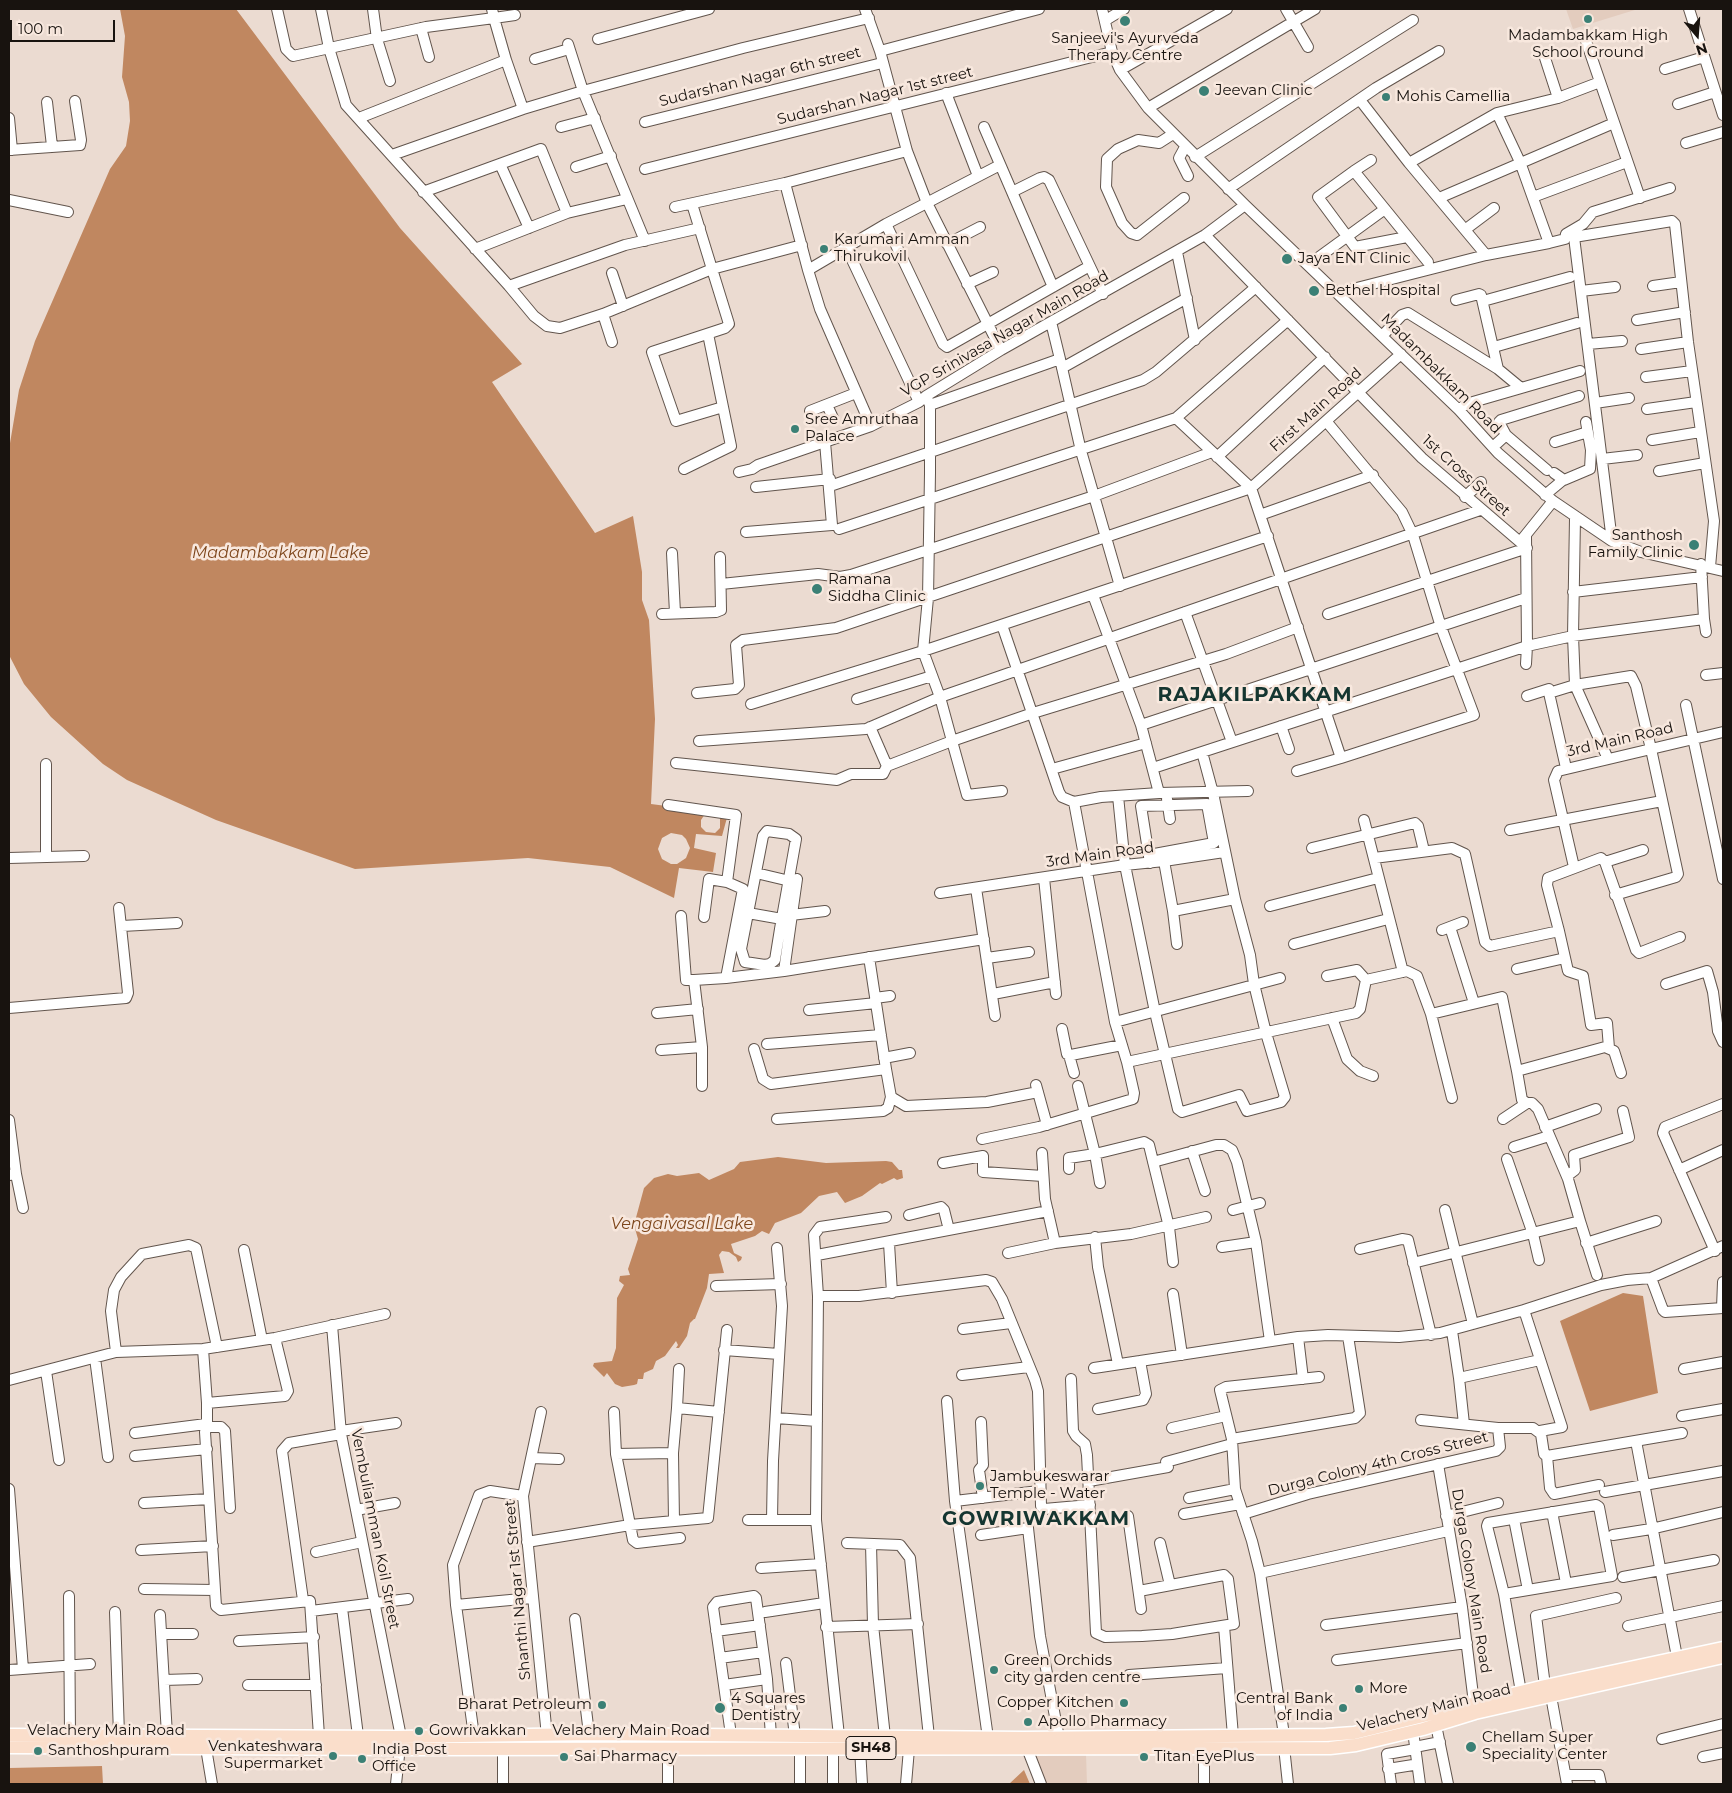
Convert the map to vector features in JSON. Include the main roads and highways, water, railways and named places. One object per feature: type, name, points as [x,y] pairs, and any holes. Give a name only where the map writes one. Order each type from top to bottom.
[{"type":"main road","name":"Velachery Main Road","points":[[9,1735],[358,1736],[401,1743],[504,1748],[668,1747],[836,1742],[885,1737],[988,1738],[1025,1744],[1059,1738],[1233,1736],[1337,1748],[1410,1732],[1548,1691],[1676,1657],[1723,1648]]},
{"type":"main road","name":"Velachery Main Road","points":[[836,1742],[860,1748],[909,1749],[1025,1744],[1206,1748],[1284,1741],[1354,1733],[1522,1692],[1548,1691],[1723,1657]]},
{"type":"main road","name":"Velachery Main Road","points":[[9,1747],[206,1748],[401,1743],[474,1736],[590,1734],[771,1736],[798,1742]]},
{"type":"water","name":"Madambakkam Lake","points":[[120,9],[236,9],[400,228],[522,364],[492,382],[595,533],[633,516],[642,572],[642,600],[649,620],[655,719],[651,804],[728,814],[722,836],[696,834],[694,848],[716,853],[713,872],[679,868],[674,898],[610,867],[528,858],[355,869],[216,820],[127,780],[103,764],[51,717],[24,684],[9,655],[9,449],[19,390],[35,341],[110,169],[126,146],[130,121],[129,102],[122,77],[125,36]],"holes":[[[705,814],[720,818],[720,828],[715,833],[706,832],[701,827],[701,820]],[[671,833],[682,835],[690,848],[686,858],[677,864],[671,864],[662,859],[658,849],[662,838]]]},
{"type":"water","name":"Vengaivasal Lake","points":[[778,1157],[826,1163],[892,1162],[899,1170],[902,1170],[903,1178],[897,1180],[894,1178],[882,1184],[880,1183],[862,1196],[845,1203],[837,1192],[819,1196],[801,1213],[775,1223],[769,1234],[762,1231],[755,1236],[731,1244],[734,1253],[742,1257],[741,1260],[738,1262],[736,1257],[729,1252],[722,1251],[719,1255],[724,1273],[709,1274],[707,1288],[695,1319],[690,1323],[687,1336],[679,1348],[676,1348],[678,1345],[676,1341],[665,1356],[656,1361],[653,1369],[644,1373],[643,1379],[638,1379],[637,1384],[622,1387],[615,1384],[607,1373],[604,1377],[593,1366],[594,1363],[612,1361],[616,1348],[617,1298],[624,1285],[619,1281],[620,1276],[630,1275],[628,1269],[638,1239],[634,1225],[644,1188],[654,1178],[668,1174],[677,1176],[699,1173],[709,1180],[734,1169],[740,1162]]},
{"type":"water","points":[[1623,1293],[1643,1296],[1658,1393],[1590,1411],[1560,1321]]},
{"type":"place","name":"Madambakkam High School Ground","points":[[1588,19]]},
{"type":"place","name":"Sanjeevi's Ayurveda Therapy Centre","points":[[1125,21]]},
{"type":"place","name":"Jeevan Clinic","points":[[1204,91]]},
{"type":"place","name":"Mohis Camellia","points":[[1386,97]]},
{"type":"place","name":"Karumari Amman Thirukovil","points":[[824,249]]},
{"type":"place","name":"Jaya ENT Clinic","points":[[1287,259]]},
{"type":"place","name":"Bethel Hospital","points":[[1314,291]]},
{"type":"place","name":"Sree Amruthaa Palace","points":[[795,429]]},
{"type":"place","name":"Santhosh Family Clinic","points":[[1694,545]]},
{"type":"place","name":"Ramana Siddha Clinic","points":[[817,589]]},
{"type":"place","name":"Jambukeswarar Temple - Water","points":[[980,1486]]},
{"type":"place","name":"Green Orchids city garden centre","points":[[994,1670]]},
{"type":"place","name":"More","points":[[1359,1689]]},
{"type":"place","name":"Copper Kitchen","points":[[1124,1703]]},
{"type":"place","name":"Bharat Petroleum","points":[[602,1705]]},
{"type":"place","name":"4 Squares Dentistry","points":[[720,1708]]},
{"type":"place","name":"Central Bank of India","points":[[1343,1708]]},
{"type":"place","name":"Apollo Pharmacy","points":[[1028,1722]]},
{"type":"place","name":"Gowrivakkan","points":[[419,1731]]},
{"type":"place","name":"Chellam Super Speciality Center","points":[[1471,1747]]},
{"type":"place","name":"Santhoshpuram","points":[[38,1751]]},
{"type":"place","name":"Venkateshwara Supermarket","points":[[333,1756]]},
{"type":"place","name":"Sai Pharmacy","points":[[564,1757]]},
{"type":"place","name":"Titan EyePlus","points":[[1144,1757]]},
{"type":"place","name":"India Post Office","points":[[362,1759]]},
{"type":"district","name":"RAJAKILPAKKAM","points":[[1255,695]]},
{"type":"district","name":"GOWRIWAKKAM","points":[[1036,1519]]}]
